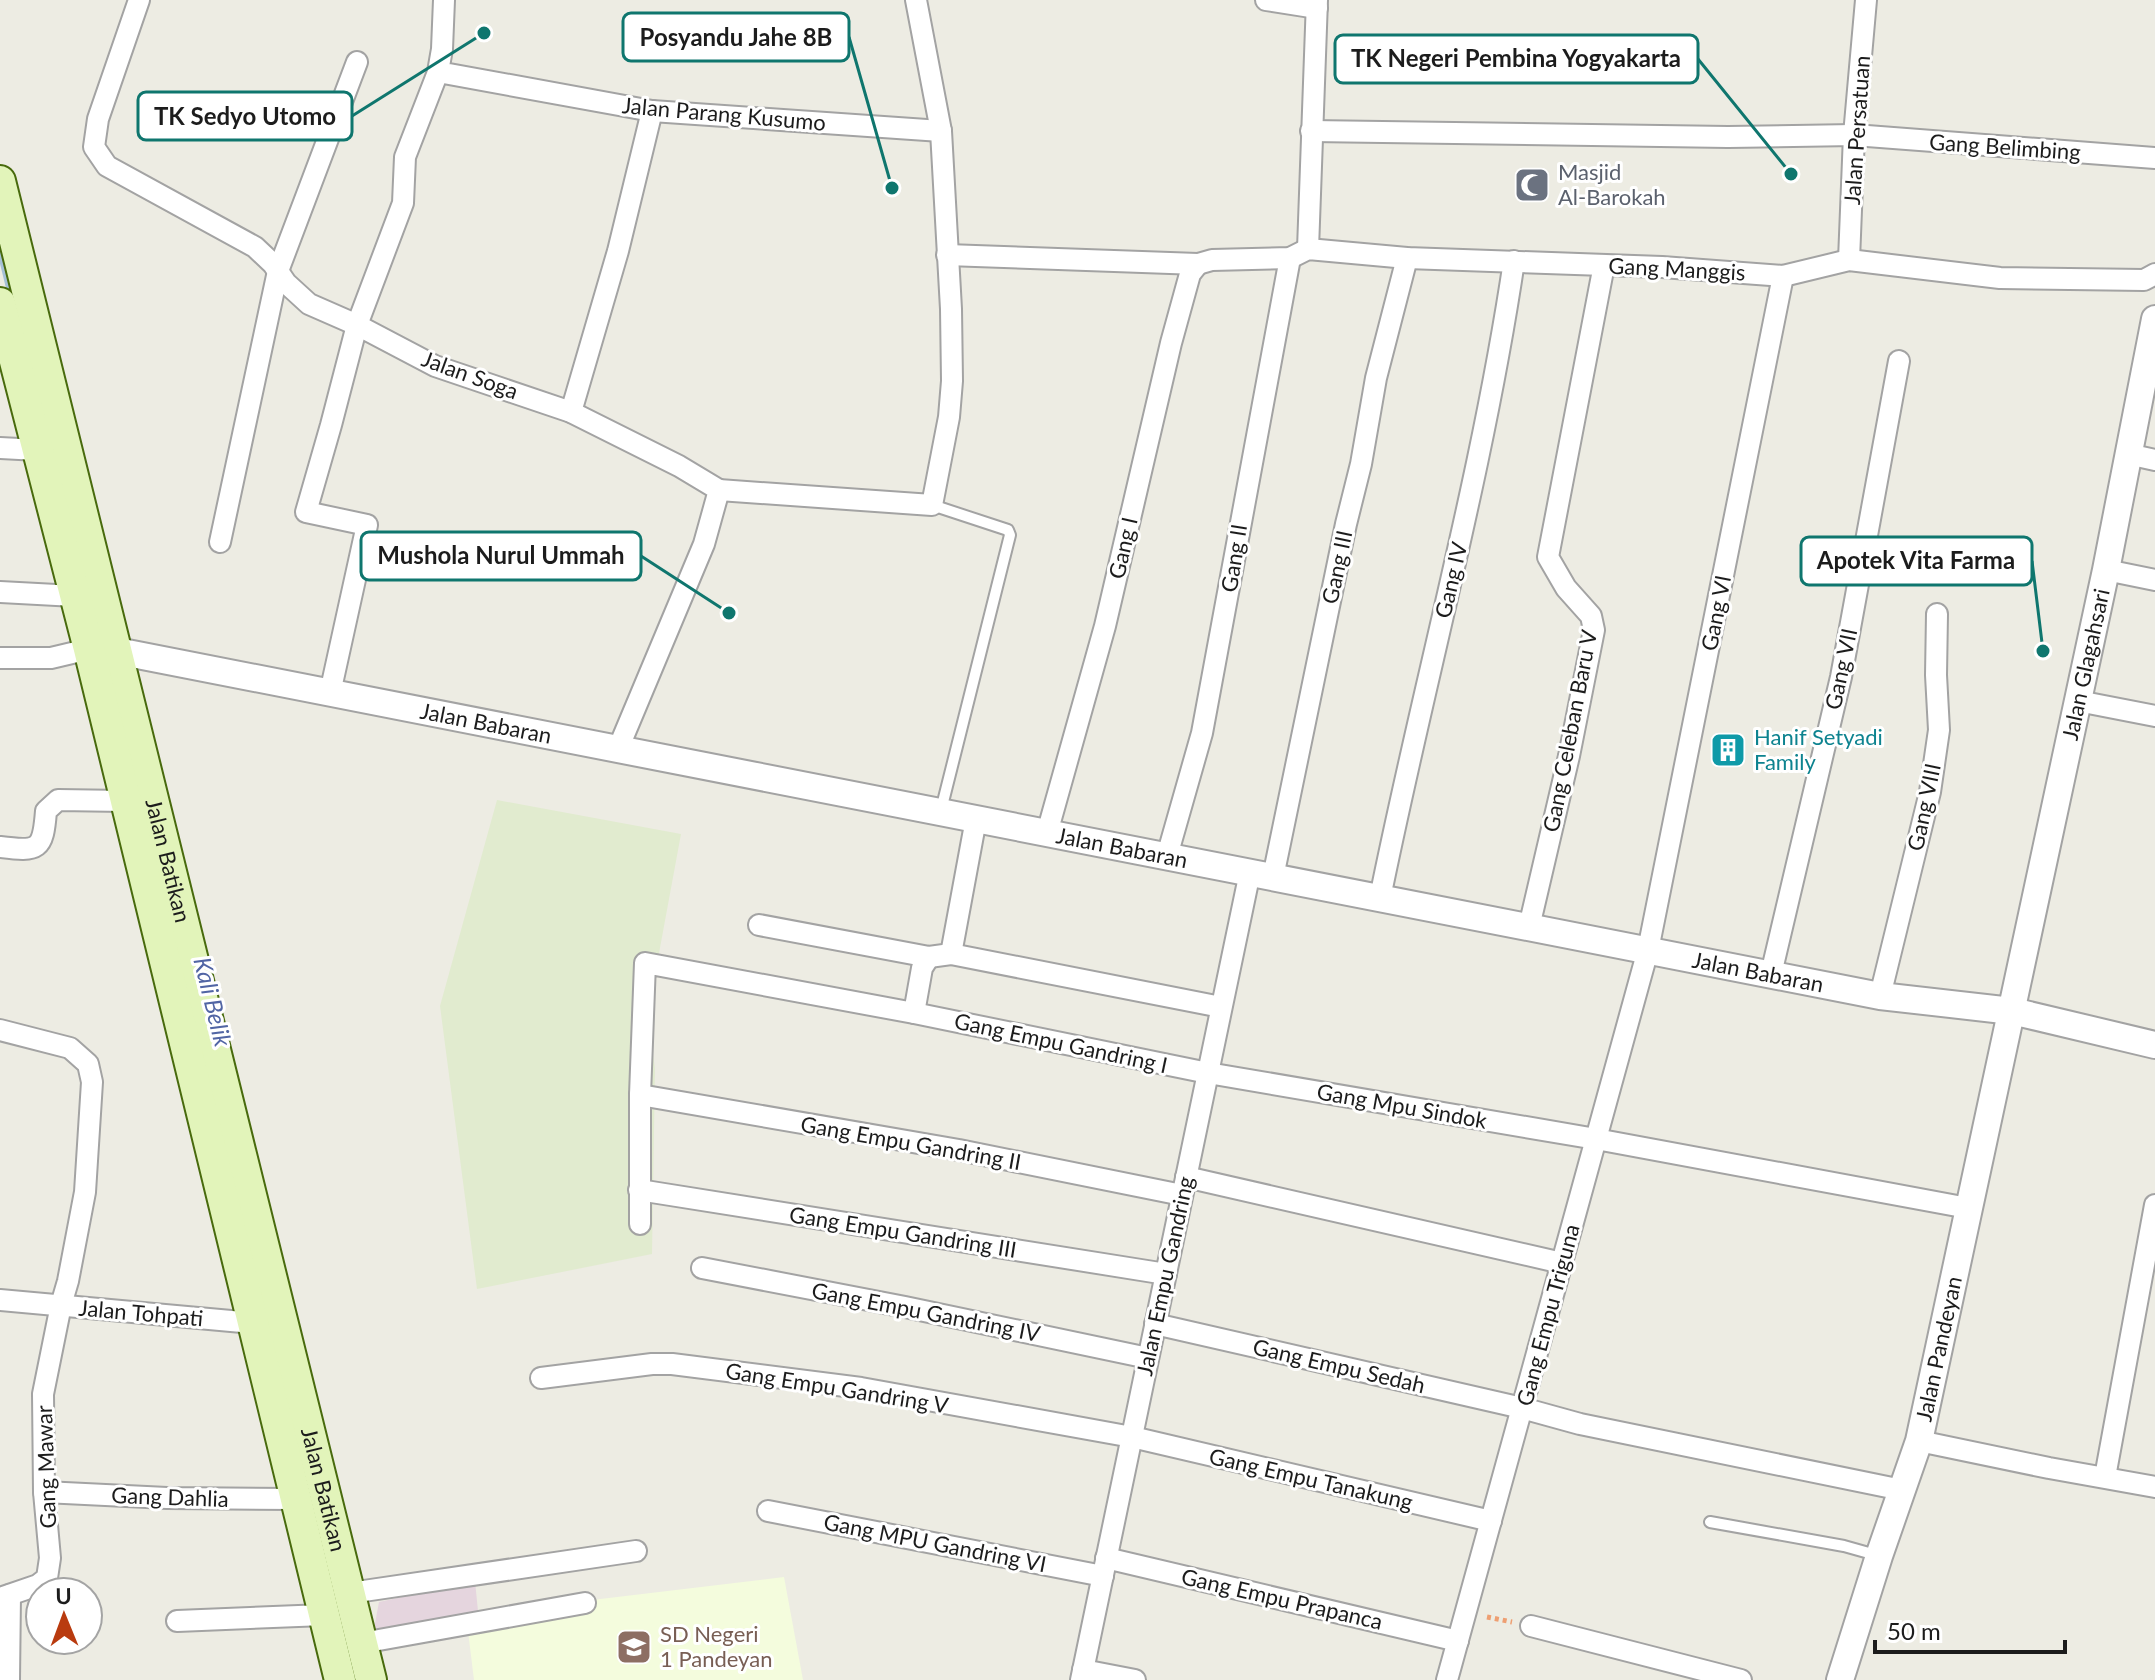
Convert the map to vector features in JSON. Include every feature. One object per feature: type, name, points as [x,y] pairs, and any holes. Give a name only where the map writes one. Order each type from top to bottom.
[{"type":"main road","name":"Jalan Batikan","points":[[0,181],[35,318],[103,650],[267,1319],[296,1499],[340,1680]]},
{"type":"main road","name":"Jalan Batikan","points":[[3,314],[75,596],[103,650],[125,801],[267,1319],[350,1593],[371,1680]]},
{"type":"street","name":"Jalan Soga","points":[[139,0],[98,119],[94,147],[107,166],[255,247],[309,304],[435,366],[571,412],[679,466],[719,490]]},
{"type":"street","points":[[330,693],[367,525],[306,512],[357,325],[403,203],[405,157],[438,72],[444,0]]},
{"type":"street","points":[[618,749],[704,544],[719,490],[932,505],[949,417],[952,381],[941,131],[916,0]]},
{"type":"street","points":[[1266,0],[1317,4]]},
{"type":"street","name":"Jalan Persatuan","points":[[1849,260],[1854,135],[1866,0]]},
{"type":"street","name":"Gang II","points":[[1167,856],[1202,733],[1299,254],[1311,131],[1317,4]]},
{"type":"street","points":[[220,542],[278,271],[357,62]]},
{"type":"street","name":"Jalan Parang Kusumo","points":[[438,72],[652,111],[941,131]]},
{"type":"street","points":[[571,412],[621,238],[652,111]]},
{"type":"street","name":"Gang Belimbing","points":[[1311,131],[1728,137],[1854,135],[2155,158]]},
{"type":"street","name":"Gang Manggis","points":[[947,255],[1198,264],[1212,260],[1299,254],[1662,267],[1783,276],[1849,260],[2000,278],[2144,280],[2155,274]]},
{"type":"street","name":"Gang III","points":[[1261,874],[1361,464],[1376,378],[1407,258]]},
{"type":"street","name":"Gang IV","points":[[1380,898],[1465,518],[1514,261]]},
{"type":"street","name":"Gang I","points":[[1047,833],[1105,626],[1178,318],[1190,274],[1198,264]]},
{"type":"street","name":"Gang Celeban Baru V","points":[[1529,927],[1569,756],[1594,630],[1591,616],[1566,588],[1548,557],[1604,265]]},
{"type":"street","name":"Gang VI","points":[[1648,950],[1783,276]]},
{"type":"street","points":[[3,314],[35,318]]},
{"type":"street","name":"Jalan Glagahsari","points":[[2012,1011],[2106,570],[2155,319]]},
{"type":"street","name":"Gang VII","points":[[1771,974],[1841,677],[1899,361]]},
{"type":"street","points":[[0,448],[38,450]]},
{"type":"street","points":[[2128,454],[2155,460]]},
{"type":"street","points":[[2106,570],[2155,580]]},
{"type":"street","points":[[0,592],[75,596]]},
{"type":"street","name":"Gang VIII","points":[[1880,996],[1930,792],[1939,730],[1937,614]]},
{"type":"street","points":[[0,658],[51,658],[103,650]]},
{"type":"street","name":"Jalan Babaran","points":[[103,650],[1880,996],[2012,1011],[2155,1045]]},
{"type":"street","points":[[2078,701],[2155,716]]},
{"type":"street","points":[[0,847],[38,846],[43,839],[46,811],[58,800],[125,801]]},
{"type":"street","points":[[951,954],[976,819]]},
{"type":"street","name":"Jalan Empu Gandring","points":[[1082,1675],[1221,1007],[1261,874]]},
{"type":"street","points":[[759,925],[929,957],[951,954],[1221,1007]]},
{"type":"street","name":"Gang Empu Triguna","points":[[1447,1680],[1648,950]]},
{"type":"street","points":[[914,1013],[922,968],[929,957]]},
{"type":"street","name":"Gang Empu Gandring I","points":[[640,1095],[645,963],[914,1013],[1208,1073]]},
{"type":"street","name":"Jalan Pandeyan","points":[[1840,1680],[1919,1441],[2012,1011]]},
{"type":"street","name":"Gang Mawar","points":[[0,1030],[70,1048],[88,1064],[92,1082],[85,1192],[43,1394],[44,1492],[50,1558],[47,1578],[38,1585],[5,1596]]},
{"type":"street","name":"Gang Mpu Sindok","points":[[1208,1073],[1596,1139],[1968,1208]]},
{"type":"street","points":[[640,1095],[640,1224]]},
{"type":"street","name":"Gang Empu Gandring II","points":[[640,1095],[1184,1186],[1562,1263]]},
{"type":"street","name":"Gang Empu Gandring III","points":[[639,1190],[1166,1274]]},
{"type":"street","points":[[2105,1477],[2155,1205]]},
{"type":"street","name":"Gang Empu Gandring IV","points":[[702,1268],[1148,1358]]},
{"type":"street","name":"Jalan Tohpati","points":[[0,1300],[267,1319]]},
{"type":"street","name":"Gang Empu Sedah","points":[[1155,1324],[1609,1430],[1902,1490]]},
{"type":"street","name":"Gang Empu Gandring V","points":[[541,1378],[672,1364],[861,1388],[1132,1437]]},
{"type":"street","name":"Gang Empu Tanakung","points":[[1132,1437],[1491,1521]]},
{"type":"street","points":[[1919,1441],[2155,1487]]},
{"type":"street","name":"Gang Dahlia","points":[[44,1492],[167,1498],[296,1499]]},
{"type":"street","name":"Gang MPU Gandring VI","points":[[768,1511],[1105,1567]]},
{"type":"street","points":[[350,1593],[636,1551]]},
{"type":"street","name":"Gang Empu Prapanca","points":[[1105,1567],[1458,1641]]},
{"type":"street","points":[[5,1596],[9,1680]]},
{"type":"street","points":[[362,1643],[585,1603]]},
{"type":"street","points":[[177,1621],[324,1615]]},
{"type":"street","points":[[1531,1626],[1741,1680]]},
{"type":"street","points":[[1082,1675],[1135,1680]]},
{"type":"lane","points":[[932,505],[1008,530],[1010,535],[940,812]]},
{"type":"lane","points":[[1710,1522],[1844,1546],[1879,1556]]},
{"type":"path","points":[[1466,1613],[1531,1626]]},
{"type":"shaded area","points":[[497,800],[681,834],[657,964],[646,1003],[655,1069],[652,1254],[477,1289],[440,1006]]},
{"type":"shaded area","name":"SD Negeri 1 Pandeyan","points":[[784,1577],[803,1680],[474,1680],[466,1615]]},
{"type":"shaded area","points":[[475,1581],[479,1621],[374,1629],[379,1602]]},
{"type":"waterway","name":"Kali Belik","points":[[0,247],[14,304]]},
{"type":"place","name":"TK Sedyo Utomo","points":[[484,33]]},
{"type":"place","name":"TK Negeri Pembina Yogyakarta","points":[[1791,174]]},
{"type":"place","name":"Masjid Al-Barokah","points":[[1532,185]]},
{"type":"place","name":"Posyandu Jahe 8B","points":[[892,188]]},
{"type":"place","name":"Mushola Nurul Ummah","points":[[729,613]]},
{"type":"place","name":"Apotek Vita Farma","points":[[2043,651]]},
{"type":"place","name":"Hanif Setyadi Family","points":[[1728,750]]},
{"type":"place","name":"SD Negeri 1 Pandeyan","points":[[634,1647]]}]
